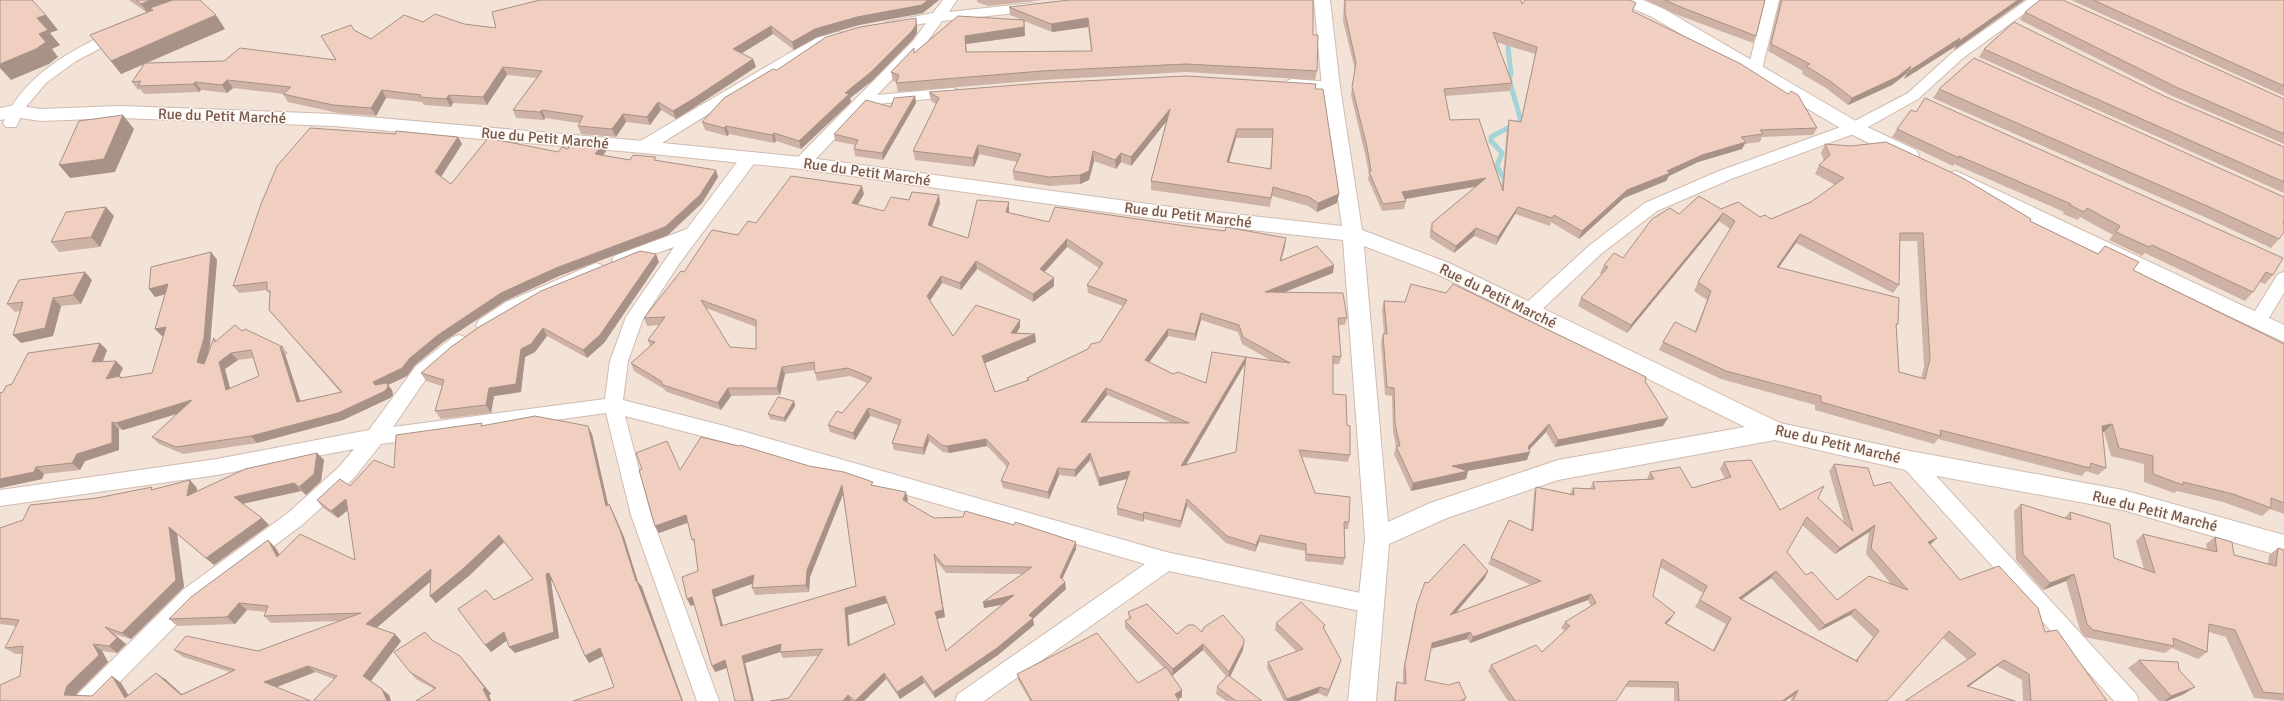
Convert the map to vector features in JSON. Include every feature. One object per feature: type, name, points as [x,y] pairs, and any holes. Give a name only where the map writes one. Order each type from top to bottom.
[{"type":"street","points":[[802,163],[918,43],[950,0]]},
{"type":"street","points":[[1322,0],[1331,87],[1353,234],[1377,538],[1362,701]]},
{"type":"street","points":[[1629,0],[1658,13],[1854,128],[1934,168],[2284,334]]},
{"type":"street","points":[[1755,69],[1772,0]]},
{"type":"street","points":[[1530,310],[1596,249],[1651,207],[1725,175],[1854,128],[1920,99],[1958,55],[2013,24],[2036,0]]},
{"type":"street","points":[[875,28],[937,17],[1048,5]]},
{"type":"street","points":[[7,119],[23,99],[68,60],[131,27]]},
{"type":"street","points":[[643,147],[791,58],[822,41],[852,32]]},
{"type":"street","points":[[1958,55],[1973,62]]},
{"type":"street","points":[[1279,83],[1331,87]]},
{"type":"street","points":[[862,101],[964,92]]},
{"type":"street","name":"Rue du Petit Marché","points":[[7,119],[40,115],[120,112],[334,120],[750,157],[1171,214],[1353,234],[1442,268],[1775,431],[1910,461],[2123,500],[2284,546]]},
{"type":"street","points":[[708,701],[641,515],[613,405],[619,361],[635,317],[673,260],[750,157]]},
{"type":"street","points":[[86,701],[191,596],[295,519],[346,473],[375,437],[422,371],[450,348],[512,307],[566,281],[661,244],[694,233]]},
{"type":"street","points":[[2258,322],[2284,278]]},
{"type":"street","points":[[0,498],[217,467],[375,437],[613,405],[721,433],[1166,561],[1370,604]]},
{"type":"street","points":[[1377,538],[1439,510],[1558,470],[1775,431]]},
{"type":"street","points":[[1910,461],[2128,701]]},
{"type":"street","points":[[966,701],[1166,561]]},
{"type":"shaded area","points":[[0,0],[2284,0],[2284,701],[0,701]]},
{"type":"building","points":[[0,0],[32,0],[46,15],[37,18],[48,30],[39,34],[46,42],[36,49],[0,64]]},
{"type":"building","points":[[136,0],[151,0],[141,4]]},
{"type":"building","points":[[173,0],[200,0],[216,15],[111,61],[90,35],[153,10],[150,8]]},
{"type":"building","points":[[540,0],[928,0],[922,5],[857,17],[815,29],[792,42],[771,26],[733,49],[753,59],[693,99],[673,111],[658,102],[647,117],[623,114],[612,129],[578,126],[583,116],[542,110],[540,112],[513,110],[542,71],[503,67],[483,97],[449,95],[446,99],[419,97],[421,95],[382,90],[371,108],[333,105],[283,94],[291,87],[227,80],[222,85],[195,82],[194,84],[138,86],[141,81],[132,82],[145,63],[224,61],[240,48],[336,60],[321,36],[351,25],[354,30],[371,39],[404,15],[423,22],[435,14],[464,24],[496,28],[492,12]]},
{"type":"building","points":[[1069,0],[1313,0],[1313,35],[1318,35],[1317,71],[1186,64],[1042,71],[896,83],[899,75],[891,72],[914,48],[914,53],[958,16],[1024,20],[1024,27],[965,36],[966,52],[1092,51],[1088,18],[1051,24],[1009,7]]},
{"type":"building","points":[[1345,0],[1521,0],[1522,4],[1525,0],[1630,0],[1636,3],[1632,11],[1741,64],[1788,94],[1791,91],[1798,95],[1817,128],[1760,130],[1763,134],[1741,137],[1746,142],[1702,155],[1667,171],[1670,173],[1627,190],[1582,231],[1554,215],[1552,218],[1518,207],[1498,237],[1476,228],[1456,246],[1432,231],[1432,223],[1486,178],[1402,192],[1406,201],[1383,204],[1369,172],[1371,171],[1367,147],[1352,87],[1356,63],[1345,13]],"holes":[[[1493,32],[1537,47],[1521,122],[1509,120],[1503,191],[1479,119],[1450,120],[1444,89],[1512,83]]]},
{"type":"building","points":[[1665,0],[1765,0],[1756,36]]},
{"type":"building","points":[[1782,0],[2018,0],[1958,42],[1960,38],[1909,71],[1911,66],[1897,77],[1852,98],[1830,81],[1806,66],[1810,64],[1771,44]]},
{"type":"building","points":[[2040,0],[2063,0],[2284,99],[2284,134],[2176,87],[2025,12]]},
{"type":"building","points":[[2093,0],[2284,0],[2284,86]]},
{"type":"building","points":[[916,18],[916,25],[912,31],[871,72],[845,93],[849,94],[799,141],[774,133],[772,135],[726,126],[724,128],[702,122],[724,98],[773,69],[777,70],[826,37],[860,27]]},
{"type":"building","points":[[2014,22],[2164,96],[2284,147],[2284,182],[1984,49]]},
{"type":"building","points":[[1974,58],[2284,197],[2284,232],[2279,239],[2214,209],[1939,89]]},
{"type":"building","points":[[1186,76],[1316,84],[1315,89],[1323,89],[1339,194],[1318,203],[1309,197],[1273,187],[1271,198],[1151,181],[1170,109],[1131,157],[1121,153],[1115,160],[1093,151],[1089,171],[1080,175],[1049,177],[1013,171],[1021,154],[978,145],[973,158],[913,151],[939,98],[929,92],[1042,83]],"holes":[[[1237,129],[1273,129],[1271,169],[1227,162]]]},
{"type":"building","points":[[915,96],[882,153],[854,149],[858,140],[834,134],[866,100],[891,107],[894,98]]},
{"type":"building","points":[[1925,98],[2283,258],[2273,275],[2266,272],[2253,292],[2152,245],[2149,247],[2116,232],[2120,226],[2087,208],[2084,212],[2070,205],[2071,204],[1959,156],[1959,158],[1897,129],[1911,110],[1916,112]]},
{"type":"building","points":[[123,115],[104,159],[59,165],[79,121]]},
{"type":"building","points":[[310,128],[396,134],[396,131],[458,137],[435,172],[451,184],[488,138],[558,152],[562,147],[568,149],[571,141],[603,144],[595,154],[630,160],[633,155],[656,157],[654,160],[716,170],[700,195],[665,227],[556,268],[501,293],[438,335],[410,358],[402,368],[373,382],[375,385],[387,383],[388,387],[385,391],[338,413],[251,436],[176,447],[152,437],[192,400],[116,423],[112,422],[112,443],[77,454],[72,463],[36,467],[34,472],[0,479],[0,393],[3,392],[6,386],[12,384],[28,353],[100,343],[92,362],[116,361],[106,379],[152,373],[166,327],[155,329],[168,284],[149,289],[151,267],[211,252],[204,338],[197,362],[204,364],[214,338],[215,342],[235,325],[242,331],[245,329],[283,347],[280,347],[297,402],[342,392],[269,310],[270,291],[267,291],[267,282],[233,286],[261,204],[277,166]],"holes":[[[251,350],[259,376],[226,390],[219,362],[231,353]]]},
{"type":"building","points":[[1886,142],[1961,177],[2031,219],[2030,221],[2098,254],[2105,246],[2139,262],[2133,270],[2284,344],[2284,503],[2271,498],[2271,508],[2233,494],[2183,482],[2183,485],[2153,474],[2153,456],[2119,448],[2112,424],[2102,426],[2106,468],[2091,463],[2090,468],[1940,430],[1941,436],[1821,402],[1821,396],[1726,371],[1663,342],[1675,322],[1696,332],[1711,291],[1698,282],[1735,221],[1723,213],[1631,325],[1581,298],[1608,267],[1604,265],[1614,253],[1623,258],[1652,219],[1670,208],[1679,214],[1699,196],[1721,209],[1738,202],[1760,217],[1765,215],[1771,219],[1811,202],[1844,178],[1819,165],[1830,155],[1825,144],[1851,146]],"holes":[[[1900,233],[1923,233],[1930,359],[1925,379],[1899,372],[1896,324],[1898,324],[1899,298],[1777,267],[1800,234],[1899,285]]]},
{"type":"building","points":[[791,176],[862,186],[852,203],[884,211],[891,197],[909,200],[912,192],[939,195],[928,225],[968,238],[977,200],[1009,202],[1006,212],[1049,222],[1055,207],[1225,231],[1226,227],[1286,238],[1280,261],[1317,246],[1334,265],[1265,292],[1343,293],[1347,318],[1338,318],[1341,357],[1333,356],[1333,394],[1346,395],[1347,425],[1350,426],[1350,455],[1299,450],[1315,493],[1350,497],[1349,522],[1344,522],[1345,558],[1306,554],[1306,544],[1260,535],[1256,545],[1227,536],[1187,499],[1181,521],[1144,512],[1143,515],[1117,508],[1130,471],[1099,478],[1090,453],[1075,470],[1058,468],[1048,492],[1001,481],[1009,463],[986,439],[947,446],[942,445],[928,434],[923,448],[892,443],[901,420],[868,408],[853,433],[828,425],[837,411],[842,413],[872,378],[848,368],[815,373],[814,362],[782,367],[777,388],[728,388],[718,403],[663,385],[661,381],[631,363],[655,342],[648,340],[665,317],[644,318],[681,271],[684,272],[712,230],[738,235],[748,221],[756,223]],"holes":[[[1067,239],[1103,263],[1087,285],[1127,300],[1100,342],[1091,344],[1088,349],[1027,378],[1029,380],[995,392],[982,356],[1035,334],[1011,333],[1020,320],[976,305],[953,336],[927,296],[941,276],[960,283],[976,261],[1033,294],[1054,278],[1040,269]],[[701,300],[756,320],[756,349],[730,347]],[[1201,313],[1239,325],[1243,337],[1290,363],[1212,352],[1206,383],[1178,372],[1173,374],[1145,360],[1168,329],[1195,334]],[[1246,357],[1236,452],[1181,466]],[[1106,388],[1189,423],[1081,422]]]},
{"type":"building","points":[[106,207],[91,237],[51,242],[66,212]]},
{"type":"building","points":[[640,251],[656,254],[600,335],[583,350],[543,328],[531,344],[521,349],[516,384],[489,388],[486,405],[435,411],[444,380],[421,373],[451,347],[479,327],[541,291]]},
{"type":"building","points":[[85,272],[73,295],[53,298],[45,328],[13,335],[23,302],[7,304],[19,280]]},
{"type":"building","points":[[1411,284],[1446,293],[1453,284],[1646,377],[1645,381],[1668,418],[1558,440],[1549,424],[1528,447],[1530,452],[1452,466],[1468,471],[1413,483],[1396,446],[1400,446],[1395,424],[1394,388],[1387,387],[1383,334],[1387,334],[1384,301],[1405,302]]},
{"type":"building","points":[[778,397],[794,401],[784,418],[768,414]]},
{"type":"building","points":[[535,416],[588,426],[606,506],[609,504],[620,530],[636,581],[682,701],[573,701],[614,687],[600,648],[585,656],[549,573],[546,574],[554,632],[509,647],[504,632],[485,645],[458,609],[486,590],[494,600],[533,579],[499,535],[464,568],[430,596],[431,569],[366,624],[395,634],[363,676],[382,689],[387,701],[313,701],[337,676],[308,666],[264,682],[311,701],[0,701],[0,685],[20,676],[23,646],[5,648],[19,620],[0,618],[0,528],[23,520],[30,505],[97,498],[152,487],[151,490],[190,480],[187,496],[245,469],[317,453],[314,474],[299,487],[294,483],[234,497],[262,518],[206,558],[169,527],[176,580],[122,633],[105,627],[117,638],[109,646],[93,644],[99,655],[67,686],[64,695],[92,696],[112,676],[125,698],[156,673],[181,695],[235,670],[174,650],[186,636],[258,651],[361,613],[264,616],[268,606],[239,603],[227,617],[169,619],[191,597],[268,540],[277,557],[300,534],[355,560],[346,499],[331,511],[317,500],[340,479],[350,486],[374,460],[394,468],[396,435],[482,423],[481,426]]},
{"type":"building","points":[[701,437],[740,445],[809,466],[844,472],[873,482],[871,485],[906,492],[903,500],[934,518],[963,517],[965,511],[1014,525],[1015,522],[1076,542],[1060,577],[1065,582],[1029,615],[1033,618],[997,648],[933,692],[922,676],[897,692],[884,673],[855,701],[848,695],[843,701],[770,701],[789,698],[823,649],[780,652],[781,644],[742,656],[752,701],[735,701],[725,660],[712,666],[692,597],[687,599],[682,577],[698,571],[694,539],[692,540],[686,515],[655,526],[639,470],[642,469],[636,453],[667,441],[680,470]],"holes":[[[842,485],[856,586],[721,626],[712,590],[754,575],[752,588],[806,585],[807,570]],[[934,554],[944,566],[1032,567],[983,602],[1014,595],[946,651],[935,612],[943,610]],[[885,596],[895,624],[848,646],[845,608]]]},
{"type":"building","points":[[1751,460],[1780,510],[1824,486],[1818,498],[1853,531],[1834,464],[1868,468],[1874,486],[1890,482],[1937,538],[1928,542],[1960,580],[1999,566],[2038,608],[2045,632],[2057,630],[2107,701],[2031,701],[2029,674],[2004,660],[1967,686],[2015,701],[1905,701],[1976,654],[1949,631],[1887,701],[1793,701],[1798,690],[1782,701],[1679,701],[1678,682],[1629,681],[1616,701],[1515,701],[1491,665],[1536,645],[1542,652],[1570,626],[1565,622],[1596,603],[1591,594],[1473,637],[1470,632],[1432,643],[1425,680],[1448,685],[1459,682],[1466,698],[1460,701],[1395,701],[1397,682],[1406,684],[1405,664],[1417,604],[1425,582],[1428,583],[1464,544],[1488,571],[1450,615],[1541,581],[1491,558],[1509,520],[1533,531],[1536,487],[1574,495],[1573,488],[1595,489],[1593,482],[1654,479],[1650,472],[1680,467],[1692,488],[1731,477],[1724,462]],"holes":[[[1807,517],[1840,548],[1875,525],[1871,548],[1908,590],[1869,576],[1837,600],[1812,572],[1806,575],[1787,552]],[[1662,559],[1707,586],[1700,600],[1731,618],[1714,651],[1665,623],[1675,613],[1653,596]],[[1776,571],[1825,625],[1855,609],[1879,631],[1857,660],[1858,662],[1739,598]]]},
{"type":"building","points":[[2021,504],[2071,520],[2070,512],[2110,524],[2114,558],[2155,573],[2143,534],[2217,552],[2215,537],[2232,542],[2234,555],[2276,566],[2278,548],[2284,550],[2284,694],[2263,692],[2235,630],[2209,624],[2207,652],[2173,638],[2174,646],[2093,630],[2087,624],[2074,574],[2050,583],[2023,554]]},
{"type":"building","points":[[1301,602],[1325,625],[1323,627],[1341,660],[1329,690],[1320,687],[1287,699],[1268,662],[1303,649],[1276,623]]},
{"type":"building","points":[[1147,604],[1177,634],[1188,625],[1194,625],[1202,632],[1204,627],[1223,615],[1244,639],[1244,643],[1229,672],[1203,644],[1173,669],[1125,621],[1131,618],[1128,612]]},
{"type":"building","points":[[425,632],[432,640],[460,656],[485,688],[483,689],[489,701],[416,701],[436,688],[410,672],[394,652]]},
{"type":"building","points":[[1097,633],[1138,683],[1166,667],[1182,690],[1175,694],[1179,701],[1032,701],[1017,674]]},
{"type":"building","points":[[2139,660],[2178,662],[2179,670],[2195,687],[2171,696]]},
{"type":"building","points":[[1228,675],[1262,701],[1236,701],[1217,687]]},
{"type":"waterway","points":[[1504,184],[1505,180],[1497,166],[1502,153],[1491,141],[1491,137],[1521,121],[1509,79],[1511,74],[1507,38]]}]
